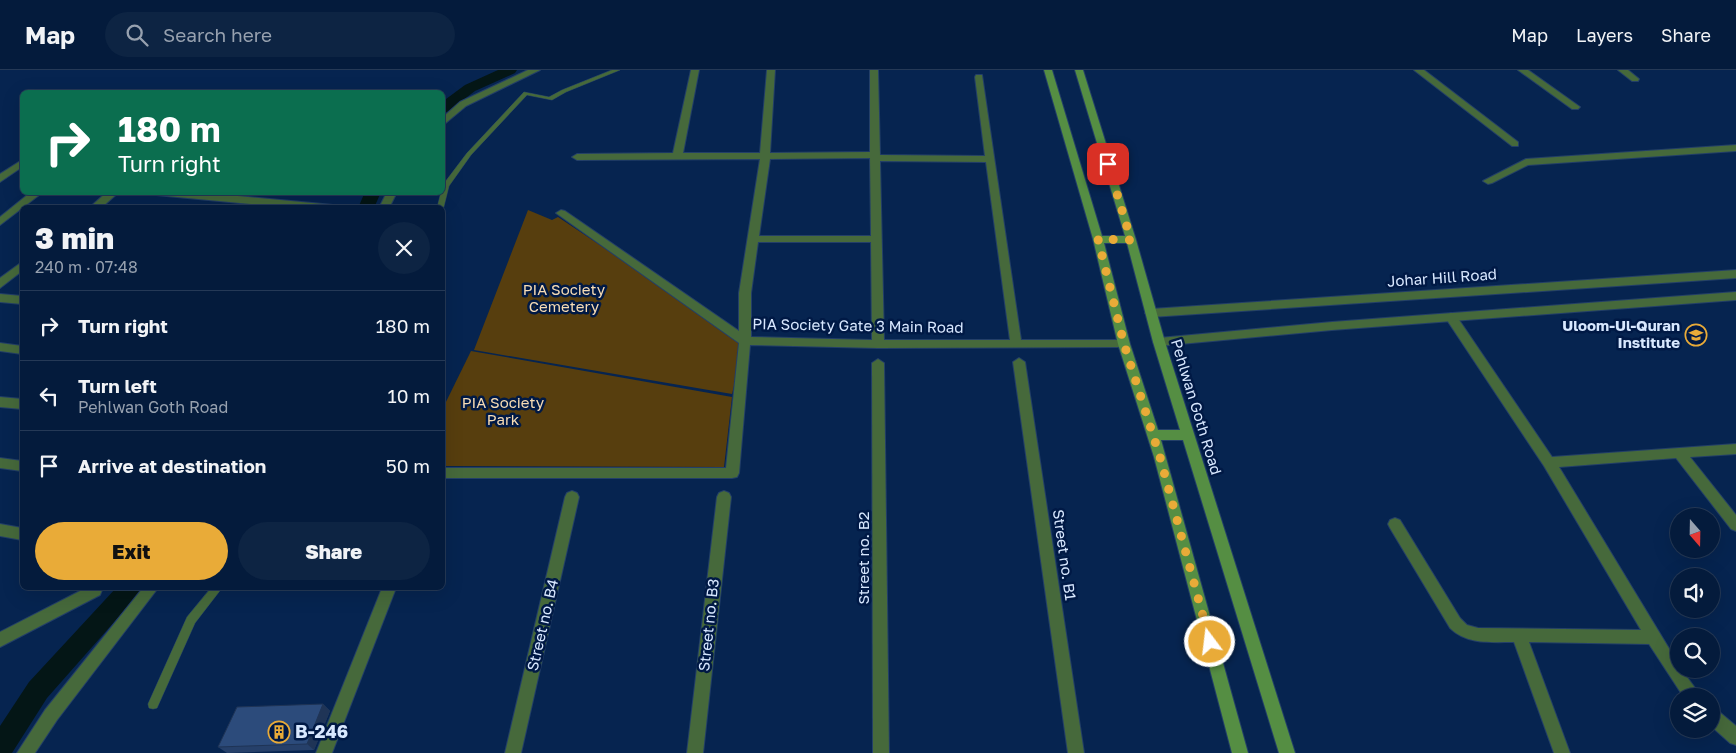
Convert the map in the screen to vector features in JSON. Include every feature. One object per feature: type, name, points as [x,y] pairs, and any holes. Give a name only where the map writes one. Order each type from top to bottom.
[{"type":"main road","points":[[1048,70],[1098,239],[1124,344],[1153,436],[1240,753]]},
{"type":"main road","name":"Pehlwan Goth Road","points":[[1079,70],[1131,240],[1159,342],[1286,753]]},
{"type":"main road","points":[[1098,239],[1131,240]]},
{"type":"main road","points":[[1153,436],[1188,435]]},
{"type":"street","points":[[445,119],[463,104],[498,86],[536,70]]},
{"type":"street","points":[[677,157],[694,70]]},
{"type":"street","points":[[745,341],[745,293],[765,157],[771,70]]},
{"type":"street","points":[[874,70],[878,344]]},
{"type":"street","points":[[1418,70],[1515,144]]},
{"type":"street","points":[[1522,70],[1575,107]]},
{"type":"street","points":[[1622,70],[1635,79]]},
{"type":"street","points":[[979,77],[1016,343]]},
{"type":"street","points":[[1488,181],[1526,162],[1736,148]]},
{"type":"street","points":[[577,158],[875,157],[990,159]]},
{"type":"street","points":[[0,179],[20,164]]},
{"type":"street","points":[[22,205],[34,195]]},
{"type":"street","points":[[98,205],[110,195]]},
{"type":"street","points":[[189,195],[299,205]]},
{"type":"street","points":[[0,222],[20,206]]},
{"type":"street","points":[[561,212],[745,341]]},
{"type":"street","points":[[753,239],[876,238]]},
{"type":"street","points":[[0,284],[20,268]]},
{"type":"street","name":"Johar Hill Road","points":[[1151,313],[1736,274]]},
{"type":"street","points":[[1159,342],[1451,317],[1736,296]]},
{"type":"street","points":[[0,298],[20,300]]},
{"type":"street","points":[[1451,317],[1549,462],[1686,688]]},
{"type":"street","name":"PIA Society Gate 3 Main Road","points":[[445,474],[732,473],[745,341],[878,344],[1124,344]]},
{"type":"street","points":[[0,347],[20,350]]},
{"type":"street","name":"Street no. B1","points":[[1019,362],[1076,753]]},
{"type":"street","name":"Street no. B2","points":[[878,363],[881,753]]},
{"type":"street","points":[[0,402],[20,404]]},
{"type":"street","points":[[1549,462],[1680,454],[1736,448]]},
{"type":"street","points":[[1680,454],[1736,525]]},
{"type":"street","points":[[0,463],[20,466]]},
{"type":"street","name":"Street no. B3","points":[[695,753],[724,497]]},
{"type":"street","name":"Street no. B4","points":[[513,753],[572,498]]},
{"type":"street","points":[[1395,524],[1454,623],[1462,630],[1478,635],[1653,636]]},
{"type":"street","points":[[0,530],[20,534]]},
{"type":"street","points":[[0,640],[95,590]]},
{"type":"street","points":[[25,753],[51,715],[149,590]]},
{"type":"street","points":[[324,753],[388,590]]},
{"type":"street","points":[[1519,635],[1562,753]]},
{"type":"street","points":[[1720,723],[1736,738]]},
{"type":"lane","points":[[445,190],[469,154],[526,93],[550,99],[564,91],[617,70]]},
{"type":"lane","points":[[153,704],[191,620],[215,590]]},
{"type":"green space","name":"PIA Society Cemetery","points":[[528,210],[552,220],[558,217],[745,342],[732,394],[474,350]]},
{"type":"green space","name":"PIA Society Park","points":[[471,351],[732,397],[724,467],[445,466],[445,404]]},
{"type":"building","name":"B-246","points":[[323,704],[307,744],[218,747],[237,707]]},
{"type":"waterway","points":[[445,107],[470,88],[510,70]]},
{"type":"waterway","points":[[367,205],[372,195]]},
{"type":"waterway","points":[[0,749],[38,690],[128,590]]},
{"type":"place","name":"Uloom-Ul-Quran Institute","points":[[1696,335]]},
{"type":"place","name":"B-246","points":[[279,732]]},
{"type":"route","points":[[1108,164],[1131,240],[1098,239],[1124,344],[1160,457],[1210,642]]}]
